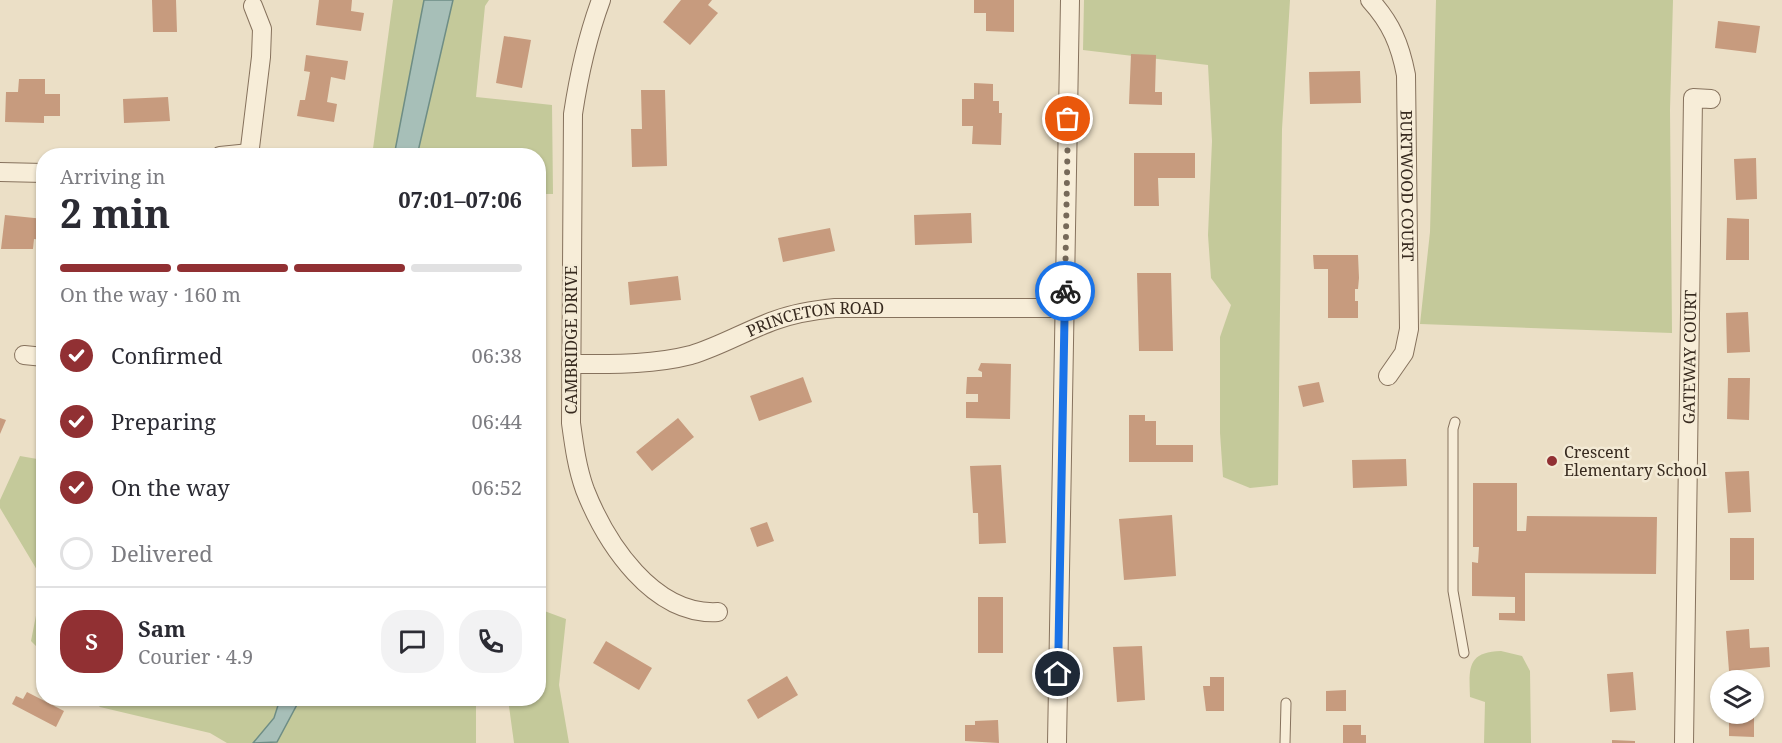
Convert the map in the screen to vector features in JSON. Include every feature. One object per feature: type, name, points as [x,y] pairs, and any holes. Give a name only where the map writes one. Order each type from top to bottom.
[{"type":"street","name":"CAMBRIDGE DRIVE","points":[[601,0],[579,74],[573,114],[571,423],[576,456],[585,489],[616,548],[659,594],[691,610],[718,612]]},
{"type":"street","points":[[1057,743],[1070,0]]},
{"type":"street","name":"BURTWOOD COURT","points":[[1370,0],[1388,20],[1401,46],[1406,75],[1410,329],[1404,353],[1388,376]]},
{"type":"street","points":[[250,148],[261,57],[262,29],[253,6]]},
{"type":"street","name":"GATEWAY COURT","points":[[1684,743],[1693,98],[1711,99]]},
{"type":"street","points":[[0,172],[36,172]]},
{"type":"street","name":"PRINCETON ROAD","points":[[571,363],[629,364],[690,355],[722,344],[776,320],[805,312],[835,308],[1065,308]]},
{"type":"street","points":[[24,355],[36,356]]},
{"type":"lane","points":[[1455,422],[1453,429],[1453,591],[1464,653]]},
{"type":"lane","points":[[1285,743],[1286,703]]},
{"type":"green space","points":[[393,0],[489,0],[485,6],[476,97],[552,105],[553,194],[546,194],[546,148],[373,148]]},
{"type":"green space","points":[[1084,0],[1290,0],[1282,129],[1278,485],[1250,488],[1223,477],[1220,433],[1220,337],[1231,305],[1211,278],[1208,235],[1212,141],[1208,65],[1083,50]]},
{"type":"green space","points":[[1436,0],[1673,0],[1670,110],[1672,333],[1420,324],[1430,232]]},
{"type":"green space","points":[[20,456],[36,459],[36,568],[0,508],[0,500]]},
{"type":"green space","points":[[546,612],[566,619],[559,685],[569,743],[514,743],[509,706],[546,706]]},
{"type":"green space","points":[[36,616],[36,646],[31,641]]},
{"type":"green space","points":[[1501,651],[1522,656],[1530,671],[1531,743],[1484,743],[1485,702],[1470,697],[1470,670],[1476,658],[1490,652]]},
{"type":"green space","points":[[476,706],[476,743],[227,743],[210,733],[100,707]]},
{"type":"water","points":[[424,0],[453,0],[419,148],[396,148]]},
{"type":"water","points":[[278,706],[296,706],[277,742],[253,743],[274,718]]},
{"type":"building","points":[[152,0],[176,0],[177,32],[153,32]]},
{"type":"building","points":[[319,0],[352,0],[351,11],[364,13],[361,31],[316,25]]},
{"type":"building","points":[[681,0],[712,0],[708,5],[718,13],[690,45],[663,22]]},
{"type":"building","points":[[974,0],[1014,0],[1014,32],[986,31],[986,13],[974,13]]},
{"type":"building","points":[[1718,21],[1760,26],[1756,53],[1715,48]]},
{"type":"building","points":[[504,36],[531,40],[522,88],[496,83]]},
{"type":"building","points":[[1131,54],[1156,55],[1155,92],[1162,92],[1162,105],[1129,104]]},
{"type":"building","points":[[306,55],[348,61],[345,80],[331,77],[327,102],[337,104],[334,122],[297,116],[300,100],[305,100],[310,72],[304,71]]},
{"type":"building","points":[[1360,71],[1361,103],[1310,104],[1309,72]]},
{"type":"building","points":[[19,79],[45,79],[45,94],[60,94],[60,116],[44,116],[44,123],[5,122],[6,92],[18,92]]},
{"type":"building","points":[[974,83],[993,84],[993,101],[999,101],[999,113],[1002,113],[1001,145],[972,144],[973,126],[962,126],[962,99],[974,99]]},
{"type":"building","points":[[641,90],[665,90],[667,166],[632,167],[631,129],[642,129]]},
{"type":"building","points":[[168,97],[170,121],[124,123],[123,99]]},
{"type":"building","points":[[1134,153],[1195,153],[1195,178],[1158,178],[1159,206],[1134,206]]},
{"type":"building","points":[[1756,158],[1757,199],[1736,200],[1734,159]]},
{"type":"building","points":[[971,213],[972,243],[915,245],[914,215]]},
{"type":"building","points":[[5,215],[36,218],[36,239],[34,239],[33,249],[1,249]]},
{"type":"building","points":[[1727,218],[1749,219],[1749,260],[1726,260]]},
{"type":"building","points":[[830,228],[835,251],[783,262],[778,238]]},
{"type":"building","points":[[1313,255],[1358,255],[1359,278],[1358,289],[1355,289],[1355,301],[1358,301],[1358,318],[1328,318],[1328,269],[1314,269]]},
{"type":"building","points":[[1137,273],[1171,273],[1173,351],[1139,351]]},
{"type":"building","points":[[678,276],[681,300],[630,305],[628,282]]},
{"type":"building","points":[[1748,312],[1750,352],[1727,353],[1726,313]]},
{"type":"building","points":[[981,363],[1011,364],[1010,419],[966,418],[966,402],[978,402],[978,394],[966,394],[967,377],[982,377],[982,372],[978,370]]},
{"type":"building","points":[[803,377],[812,402],[759,421],[750,396]]},
{"type":"building","points":[[1728,378],[1750,378],[1749,420],[1727,419]]},
{"type":"building","points":[[1319,382],[1324,402],[1303,407],[1298,386]]},
{"type":"building","points":[[1129,415],[1145,415],[1145,421],[1156,421],[1156,445],[1193,445],[1193,462],[1129,462]]},
{"type":"building","points":[[0,418],[6,420],[0,434]]},
{"type":"building","points":[[678,418],[694,437],[652,471],[636,452]]},
{"type":"building","points":[[1406,459],[1407,486],[1353,488],[1352,460]]},
{"type":"building","points":[[1001,465],[1006,543],[979,544],[978,513],[973,513],[970,466]]},
{"type":"building","points":[[1749,471],[1751,512],[1728,513],[1725,472]]},
{"type":"building","points":[[1473,483],[1517,483],[1517,531],[1526,531],[1527,516],[1657,517],[1656,574],[1525,573],[1525,621],[1499,620],[1499,613],[1515,613],[1515,597],[1472,596],[1472,562],[1478,563],[1479,547],[1473,547]]},
{"type":"building","points":[[1172,515],[1176,576],[1124,580],[1119,519]]},
{"type":"building","points":[[767,522],[774,541],[757,547],[750,528]]},
{"type":"building","points":[[1730,538],[1754,538],[1754,580],[1730,580]]},
{"type":"building","points":[[978,597],[1003,597],[1003,653],[978,653]]},
{"type":"building","points":[[1749,629],[1750,648],[1769,647],[1770,667],[1729,670],[1726,631]]},
{"type":"building","points":[[606,641],[652,668],[639,690],[593,663]]},
{"type":"building","points":[[1142,646],[1145,700],[1117,702],[1113,647]]},
{"type":"building","points":[[1633,672],[1636,710],[1610,712],[1607,674]]},
{"type":"building","points":[[787,676],[798,695],[758,719],[747,700]]},
{"type":"building","points":[[1210,677],[1224,677],[1224,711],[1206,711],[1203,686],[1210,686]]},
{"type":"building","points":[[1346,690],[1346,711],[1326,711],[1326,691]]},
{"type":"building","points":[[27,692],[36,697],[36,706],[54,706],[64,711],[56,727],[12,704],[16,696],[23,699]]},
{"type":"building","points":[[998,720],[999,743],[965,741],[965,725],[975,725],[975,721]]},
{"type":"building","points":[[1729,724],[1754,724],[1754,737],[1729,736]]},
{"type":"building","points":[[1343,725],[1361,725],[1361,735],[1366,735],[1366,743],[1343,743]]},
{"type":"building","points":[[1612,740],[1635,741],[1635,743],[1612,743]]},
{"type":"way so far","points":[[1065,291],[1068,119]]},
{"type":"place","name":"Crescent Elementary School","points":[[1552,461]]},
{"type":"route","points":[[1058,674],[1065,291]]}]
